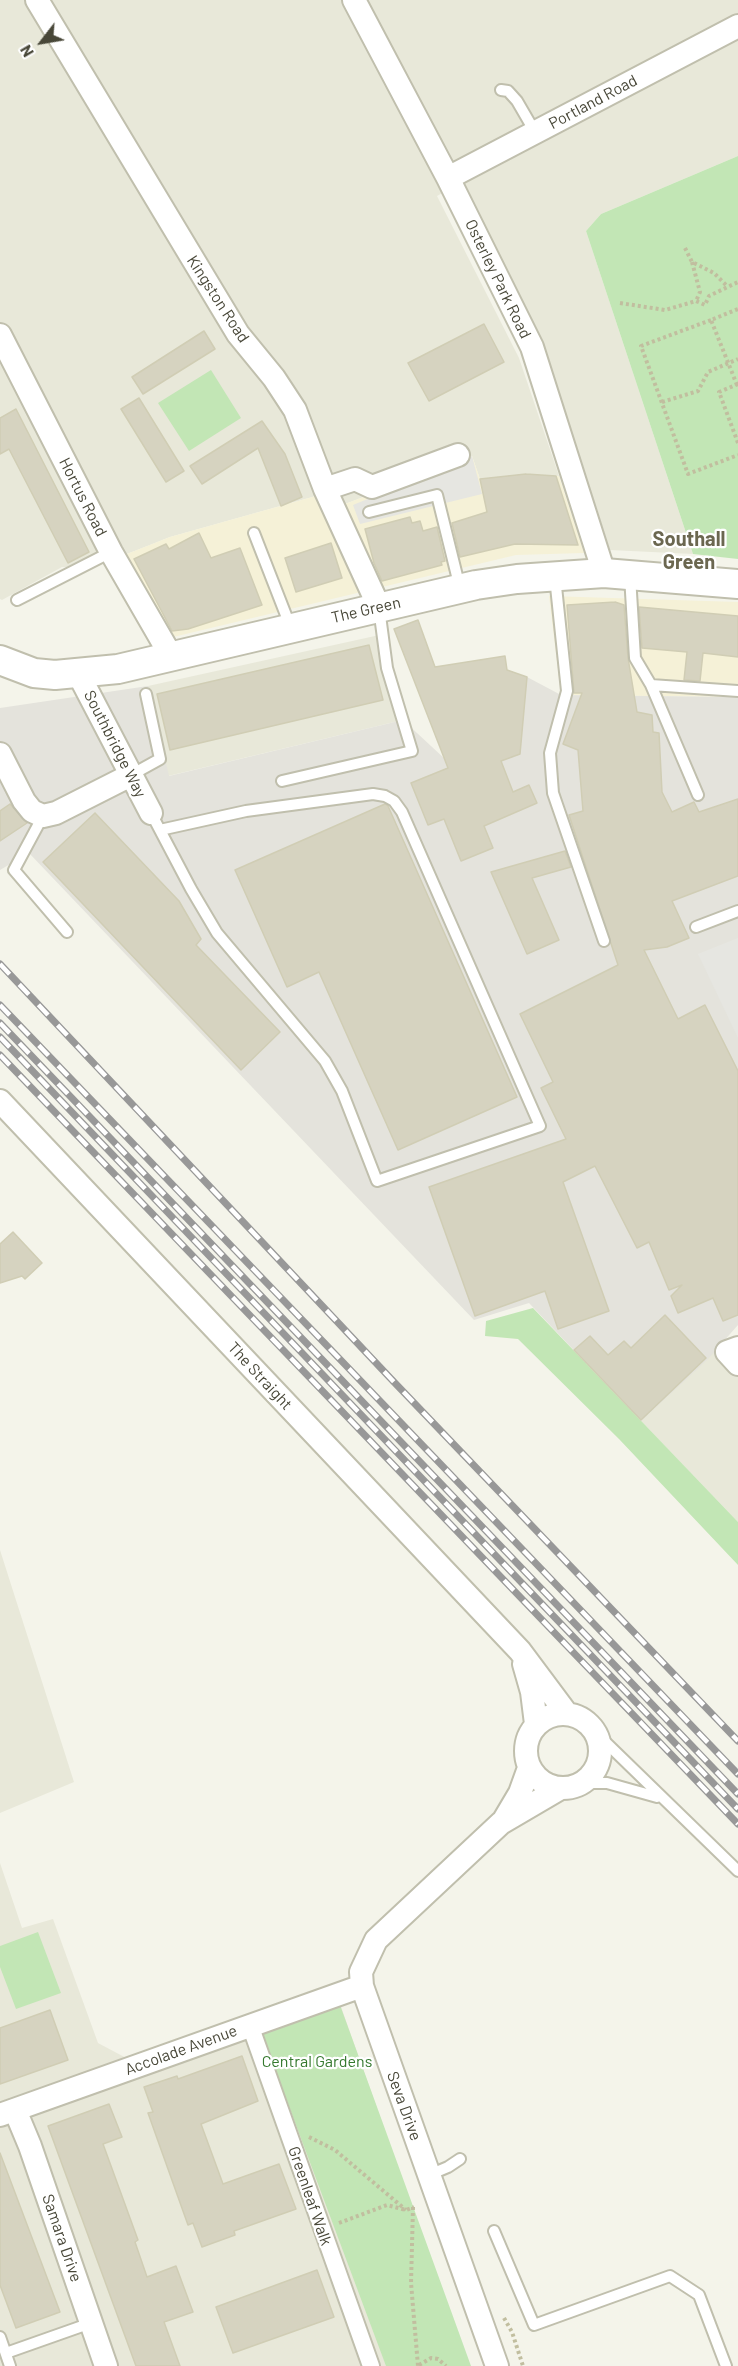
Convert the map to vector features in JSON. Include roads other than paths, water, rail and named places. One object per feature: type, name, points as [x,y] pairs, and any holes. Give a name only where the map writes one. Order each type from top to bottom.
[{"type":"street","name":"Kingston Road","points":[[37,0],[238,334],[274,378],[295,410],[325,489],[379,607]]},
{"type":"street","name":"Osterley Park Road","points":[[354,0],[448,178],[532,347],[617,575]]},
{"type":"street","name":"Portland Road","points":[[448,178],[738,26]]},
{"type":"street","name":"Hortus Road","points":[[0,335],[111,552],[171,656]]},
{"type":"street","points":[[325,489],[355,479],[372,487],[458,455]]},
{"type":"street","name":"The Green","points":[[0,660],[34,673],[79,675],[460,589],[555,576],[617,575],[738,584]]},
{"type":"street","name":"Southbridge Way","points":[[79,675],[156,822]]},
{"type":"street","points":[[0,754],[24,801],[32,811],[43,816],[56,813],[131,776]]},
{"type":"street","name":"The Straight","points":[[0,1101],[520,1651],[567,1714]]},
{"type":"street","name":"The Straight","points":[[520,1651],[532,1692],[536,1725]]},
{"type":"street","points":[[567,1714],[587,1723],[599,1741],[598,1763],[593,1774],[583,1783],[572,1788],[559,1789],[542,1782],[529,1768],[526,1744],[536,1725],[545,1718],[567,1714]]},
{"type":"street","name":"Seva Drive","points":[[501,1823],[520,1793],[529,1768]]},
{"type":"street","name":"Seva Drive","points":[[497,2366],[362,1986],[362,1965],[376,1940],[501,1823],[559,1789]]},
{"type":"street","name":"Accolade Avenue","points":[[8,2113],[113,2065],[250,2025],[362,1986]]},
{"type":"street","name":"Greenleaf Walk","points":[[250,2025],[371,2366]]},
{"type":"street","name":"Samara Drive","points":[[8,2113],[30,2146],[106,2366]]},
{"type":"lane","points":[[501,90],[508,91],[517,100],[535,132]]},
{"type":"lane","points":[[369,512],[437,495],[460,589]]},
{"type":"lane","points":[[254,533],[291,628]]},
{"type":"lane","points":[[17,600],[111,552]]},
{"type":"lane","points":[[617,575],[635,658],[651,685],[698,795]]},
{"type":"lane","points":[[555,576],[567,691],[550,753],[553,793],[604,941]]},
{"type":"lane","points":[[282,781],[412,751],[387,668],[379,607]]},
{"type":"lane","points":[[651,685],[738,691]]},
{"type":"lane","points":[[131,776],[160,759],[146,694]]},
{"type":"lane","points":[[373,794],[394,801],[402,812],[540,1126],[377,1181],[342,1091],[325,1061],[217,933],[156,822],[373,794]]},
{"type":"lane","points":[[43,816],[14,870],[67,932]]},
{"type":"lane","points":[[696,927],[738,910]]},
{"type":"lane","points":[[594,1731],[738,1871]]},
{"type":"lane","points":[[583,1783],[607,1783],[661,1798]]},
{"type":"lane","points":[[429,2175],[460,2159]]},
{"type":"lane","points":[[494,2230],[534,2325],[670,2276],[699,2295],[726,2366]]},
{"type":"lane","points":[[6,2353],[91,2322]]},
{"type":"lane","points":[[0,2337],[10,2366]]},
{"type":"railway","points":[[0,964],[394,1382],[738,1741]]},
{"type":"railway","points":[[0,1005],[738,1774]]},
{"type":"railway","points":[[0,1023],[738,1794]]},
{"type":"railway","points":[[0,1037],[738,1809]]},
{"type":"railway","points":[[0,1055],[738,1824]]},
{"type":"district","name":"Southall Green","points":[[689,550]]},
{"type":"park label","name":"Central Gardens","points":[[317,2062]]}]
